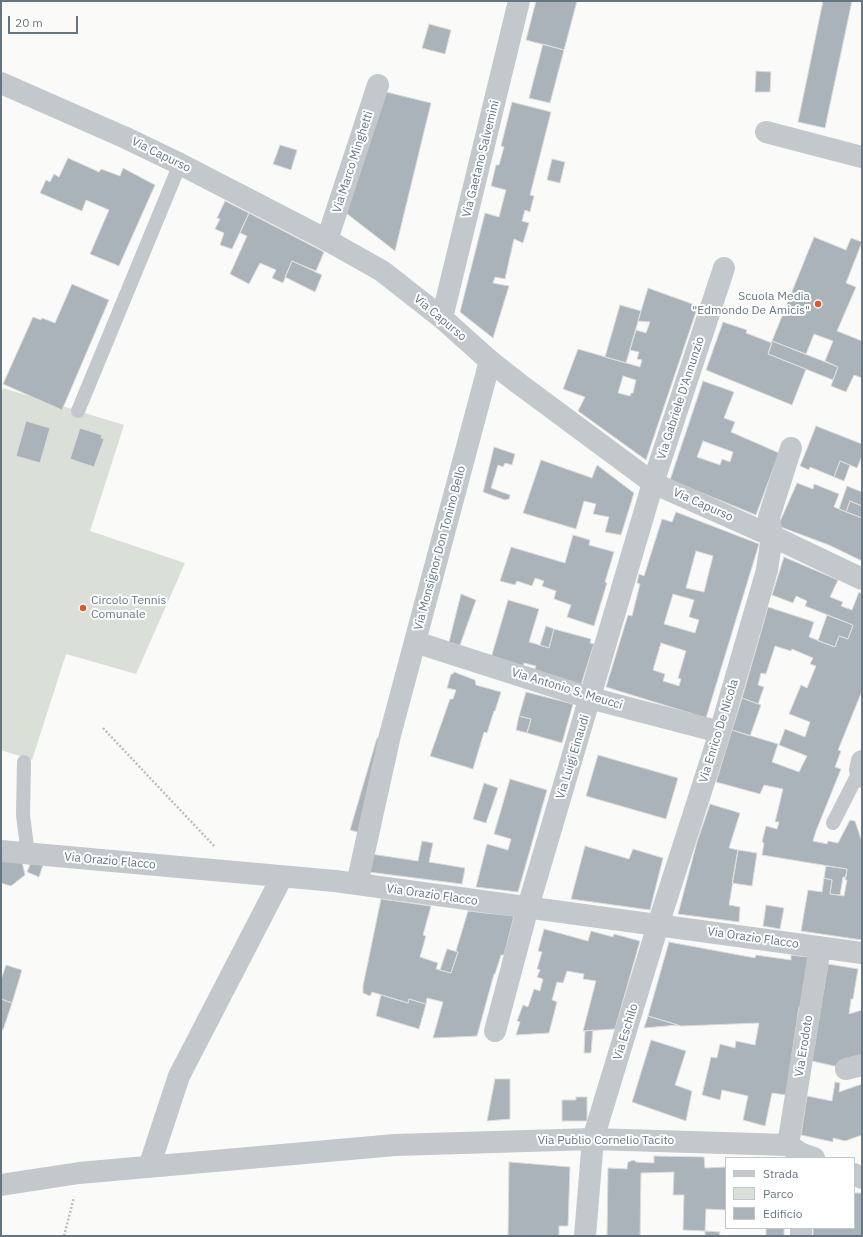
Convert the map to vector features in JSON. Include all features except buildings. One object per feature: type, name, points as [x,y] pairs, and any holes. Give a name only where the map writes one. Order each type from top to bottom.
[{"type":"street","name":"Via Gaetano Salvemini","points":[[442,318],[519,1]]},
{"type":"street","name":"Via Capurso","points":[[1,83],[126,138],[180,164],[328,240],[382,271],[442,318],[518,383],[653,483],[772,536],[862,579]]},
{"type":"street","name":"Via Marco Minghetti","points":[[328,240],[378,85]]},
{"type":"street","points":[[766,132],[862,157]]},
{"type":"street","name":"Via Gabriele D'Annunzio","points":[[653,483],[724,268]]},
{"type":"street","name":"Via Monsignor Don Tonino Bello","points":[[357,884],[390,735],[490,360]]},
{"type":"street","name":"Via Enrico De Nicola","points":[[658,925],[720,732],[767,570],[772,536],[769,518],[791,448]]},
{"type":"street","name":"Via Luigi Einaudi","points":[[495,1031],[528,907],[653,483]]},
{"type":"street","name":"Via Antonio S. Meucci","points":[[415,642],[590,698],[720,732]]},
{"type":"street","name":"Via Orazio Flacco","points":[[1,851],[357,884],[862,952]]},
{"type":"street","points":[[148,1167],[179,1076],[282,877]]},
{"type":"street","name":"Via Eschilo","points":[[584,1236],[593,1138],[658,925]]},
{"type":"street","name":"Via Erodoto","points":[[801,1153],[820,947]]},
{"type":"street","name":"Via Publio Cornelio Tacito","points":[[1,1185],[79,1173],[395,1145],[593,1138],[801,1153]]},
{"type":"lane","points":[[78,411],[180,164]]},
{"type":"lane","points":[[24,762],[23,815],[28,854]]},
{"type":"lane","points":[[833,823],[861,769]]},
{"type":"path","points":[[103,728],[240,873]]},
{"type":"path","points":[[64,1236],[79,1173]]},
{"type":"green space","name":"Circolo Tennis Comunale","points":[[3,388],[124,425],[90,531],[185,563],[136,674],[66,654],[32,760],[1,750],[1,396]]},
{"type":"place","name":"Scuola Media \"Edmondo De Amicis\"","points":[[818,304]]},
{"type":"place","name":"Circolo Tennis Comunale","points":[[83,608]]}]
